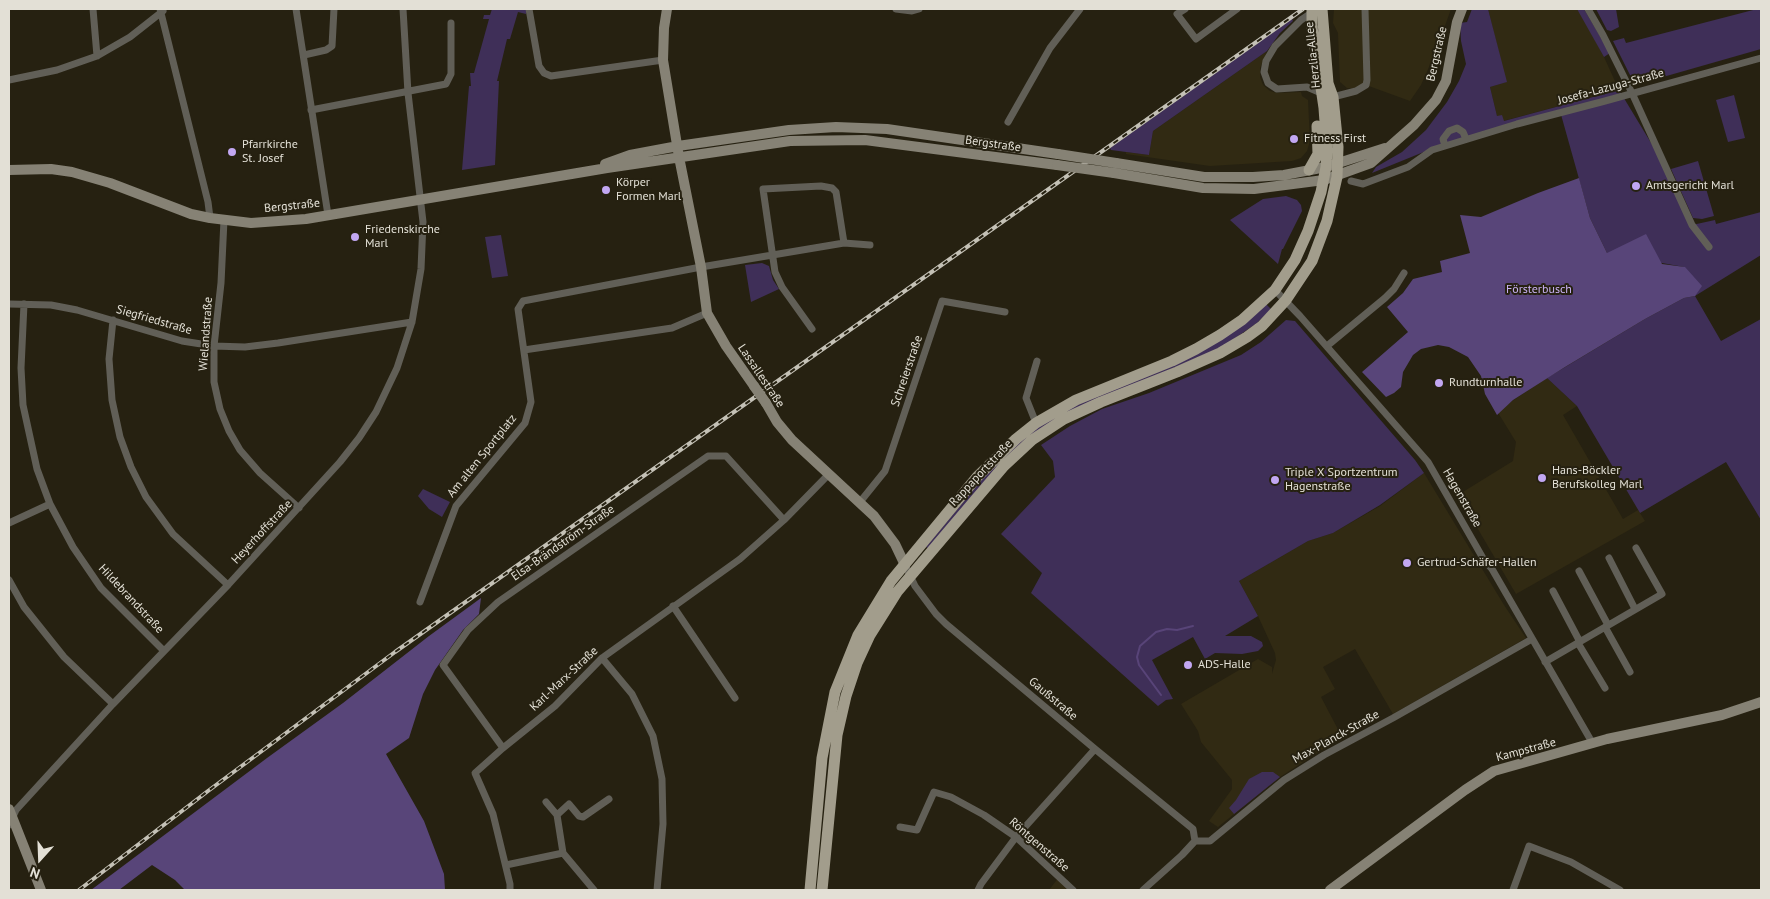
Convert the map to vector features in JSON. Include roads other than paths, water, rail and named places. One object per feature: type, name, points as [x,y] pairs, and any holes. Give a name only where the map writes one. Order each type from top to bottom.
[{"type":"main road","name":"Lassallestraße","points":[[667,9],[664,28],[663,60],[679,157],[701,267],[707,313],[726,346],[777,422],[792,440],[874,516],[895,544],[908,570]]},
{"type":"main road","name":"Herzlia-Allee","points":[[1312,9],[1317,26],[1327,149],[1324,180]]},
{"type":"main road","name":"Herzlia-Allee","points":[[1317,26],[1322,9]]},
{"type":"main road","name":"Bergstraße","points":[[583,172],[630,155],[678,146],[789,130],[865,127],[1058,160],[1114,173],[1203,188],[1254,189],[1324,180],[1337,177],[1371,163],[1414,125],[1436,100],[1446,81],[1457,22],[1462,9]]},
{"type":"main road","name":"Herzlia-Allee","points":[[1323,93],[1338,147],[1337,177]]},
{"type":"main road","points":[[1309,170],[1318,154],[1323,93]]},
{"type":"main road","name":"Bergstraße","points":[[9,170],[51,169],[90,176],[177,210],[210,218],[251,223],[328,215],[583,172],[790,141],[865,140],[1058,160],[1116,163],[1204,176],[1253,178],[1284,175],[1326,167],[1390,146]]},
{"type":"main road","name":"Rappaportstraße","points":[[810,890],[822,758],[835,692],[858,635],[891,582],[908,570],[1004,466],[1032,440],[1064,419],[1220,353],[1262,326],[1286,300],[1307,269],[1327,221],[1337,177]]},
{"type":"main road","name":"Rappaportstraße","points":[[822,890],[837,735],[846,696],[857,663],[870,635],[908,570],[977,477],[1016,438],[1036,423],[1076,400],[1196,349],[1242,320],[1275,290],[1287,274],[1304,242],[1324,180]]},
{"type":"main road","name":"Kampstraße","points":[[1330,890],[1465,790],[1494,771],[1607,739],[1722,715],[1761,702]]},
{"type":"main road","points":[[10,817],[41,890]]},
{"type":"street","points":[[93,9],[98,56]]},
{"type":"street","points":[[296,9],[328,215]]},
{"type":"street","points":[[304,54],[326,50],[332,46],[334,9]]},
{"type":"street","name":"Heyerhoffstraße","points":[[10,817],[113,704],[228,585],[299,508],[340,462],[376,412],[397,368],[412,322],[421,269],[423,222],[408,93],[403,9]]},
{"type":"street","points":[[529,9],[539,66],[544,73],[550,76],[663,60]]},
{"type":"street","points":[[896,9],[912,11],[919,9]]},
{"type":"street","points":[[1008,122],[1050,48],[1080,9]]},
{"type":"street","points":[[1185,9],[1177,14],[1196,39],[1237,9]]},
{"type":"street","name":"Herzlia-Allee","points":[[1317,9],[1285,34],[1272,51],[1264,68],[1264,77],[1268,83],[1277,89],[1307,87],[1323,93],[1356,91],[1366,85],[1365,9]]},
{"type":"street","points":[[1588,9],[1632,93],[1692,225],[1709,247]]},
{"type":"street","points":[[9,80],[56,70],[98,56],[130,37],[162,10],[208,202],[210,218]]},
{"type":"street","points":[[312,110],[408,93],[446,84],[450,74],[451,23]]},
{"type":"street","name":"Josefa-Lazuga-Straße","points":[[1351,182],[1363,184],[1408,167],[1432,150],[1466,139],[1761,58]]},
{"type":"street","points":[[1445,146],[1443,139],[1449,131],[1457,128],[1463,132],[1466,139]]},
{"type":"street","points":[[812,329],[782,287],[776,272],[763,189],[821,186],[832,188],[836,192],[844,243]]},
{"type":"street","name":"Wielandstraße","points":[[224,220],[221,284],[214,346],[214,382],[220,409],[229,431],[240,450],[260,473],[299,508]]},
{"type":"street","name":"Am alten Sportplatz","points":[[420,602],[456,506],[525,424],[531,402],[518,309],[523,301],[701,267],[844,243],[870,245]]},
{"type":"street","points":[[1327,346],[1385,298],[1394,289],[1404,273]]},
{"type":"street","name":"Hagenstraße","points":[[1275,290],[1327,346],[1428,462],[1484,560],[1492,568],[1593,744]]},
{"type":"street","name":"Schreierstraße","points":[[860,502],[885,471],[942,301],[1005,312]]},
{"type":"street","name":"Siegfriedstraße","points":[[9,304],[51,305],[78,310],[182,341],[214,346],[245,347],[278,343],[412,322]]},
{"type":"street","name":"Hildebrandstraße","points":[[24,304],[21,368],[23,405],[38,469],[50,504],[73,548],[101,588],[164,651]]},
{"type":"street","points":[[524,350],[672,328],[707,313]]},
{"type":"street","points":[[113,320],[109,359],[112,400],[120,437],[131,467],[146,497],[173,534],[228,585]]},
{"type":"street","points":[[1036,423],[1026,398],[1037,361]]},
{"type":"street","name":"Elsa-Brändström-Straße","points":[[503,748],[443,665],[468,630],[498,602],[708,456],[726,456],[784,520]]},
{"type":"street","name":"Karl-Marx-Straße","points":[[506,865],[493,814],[475,774],[503,748],[555,706],[602,658],[740,559],[784,520],[829,474]]},
{"type":"street","points":[[9,523],[50,504]]},
{"type":"street","points":[[1546,662],[1662,594],[1636,548]]},
{"type":"street","points":[[1609,558],[1635,609]]},
{"type":"street","name":"Gaußstraße","points":[[908,570],[915,586],[946,624],[1193,829],[1195,841]]},
{"type":"street","points":[[1579,571],[1630,672]]},
{"type":"street","points":[[9,580],[24,607],[64,656],[113,704]]},
{"type":"street","points":[[1553,591],[1605,688]]},
{"type":"street","points":[[673,606],[735,698]]},
{"type":"street","name":"Max-Planck-Straße","points":[[1195,841],[1210,842],[1284,780],[1324,755],[1532,639]]},
{"type":"street","points":[[602,658],[632,694],[653,736],[662,779],[663,824],[657,890]]},
{"type":"street","points":[[978,890],[1016,837],[1095,749]]},
{"type":"street","name":"Röntgenstraße","points":[[900,827],[917,830],[934,792],[951,797],[984,815],[1016,837],[1073,890]]},
{"type":"street","points":[[557,814],[569,804],[579,816],[584,817],[609,799]]},
{"type":"street","points":[[546,802],[557,814],[563,853],[594,890]]},
{"type":"street","points":[[1143,890],[1195,841]]},
{"type":"street","points":[[1513,890],[1529,846],[1571,862],[1620,890]]},
{"type":"street","points":[[510,890],[506,865],[563,853]]},
{"type":"waterway","points":[[1161,695],[1139,665],[1137,657],[1140,646],[1156,632],[1193,626]]},
{"type":"railway","points":[[79,890],[395,652],[1303,9]]},
{"type":"place","name":"Fitness First","points":[[1294,139]]},
{"type":"place","name":"Pfarrkirche St. Josef","points":[[232,152]]},
{"type":"place","name":"Amtsgericht Marl","points":[[1636,186]]},
{"type":"place","name":"Körper Formen Marl","points":[[606,190]]},
{"type":"place","name":"Friedenskirche Marl","points":[[355,237]]},
{"type":"place","name":"Rundturnhalle","points":[[1439,383]]},
{"type":"place","name":"Hans-Böckler Berufskolleg Marl","points":[[1542,478]]},
{"type":"place","name":"Triple X Sportzentrum Hagenstraße","points":[[1275,480]]},
{"type":"place","name":"Gertrud-Schäfer-Hallen","points":[[1407,563]]},
{"type":"place","name":"ADS-Halle","points":[[1188,665]]},
{"type":"park label","name":"Försterbusch","points":[[1539,290]]}]
